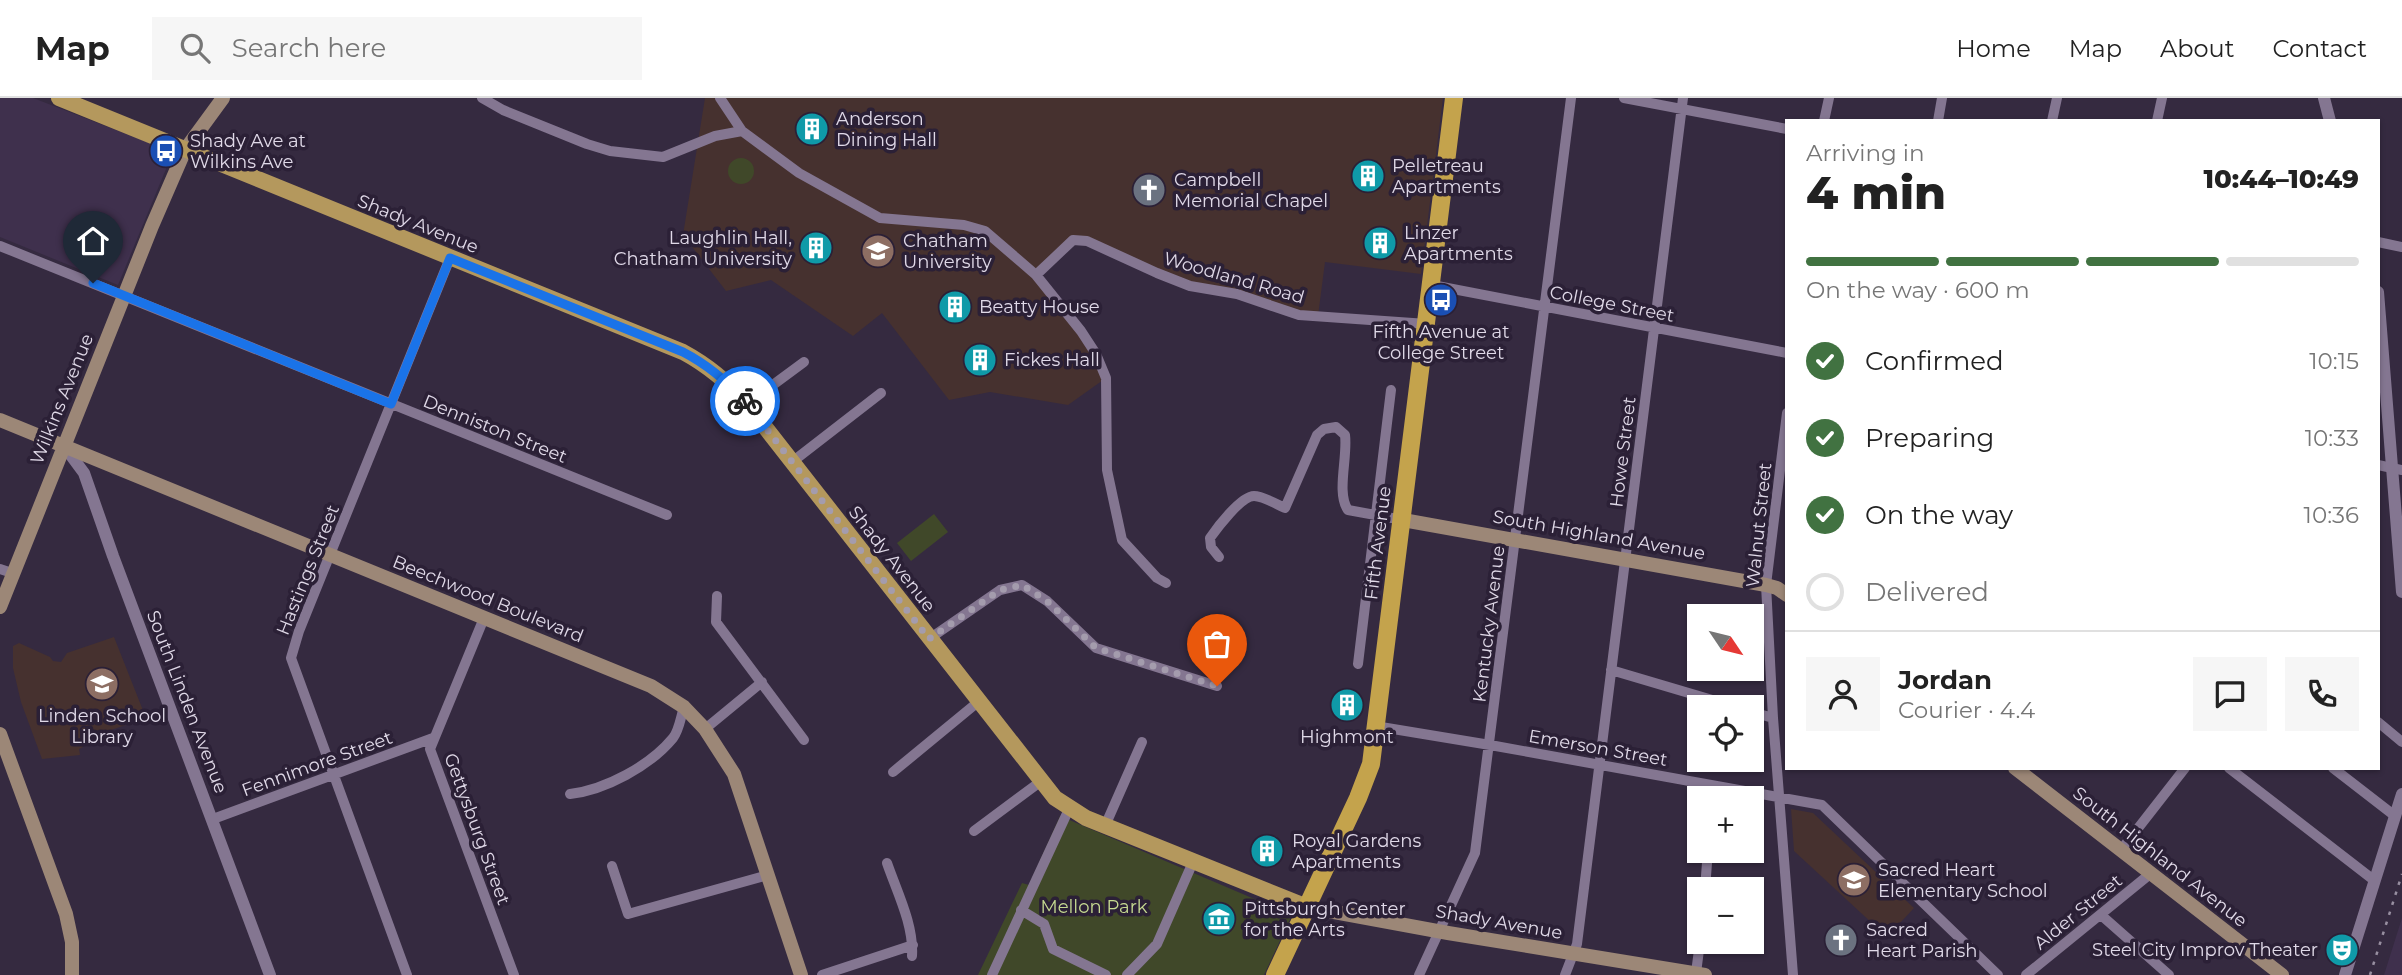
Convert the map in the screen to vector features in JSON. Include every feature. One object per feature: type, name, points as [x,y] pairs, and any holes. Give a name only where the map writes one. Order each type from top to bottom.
[{"type":"highway","name":"Fifth Avenue","points":[[1275,975],[1371,764],[1454,98]]},
{"type":"main road","name":"Shady Avenue","points":[[59,98],[683,352],[708,365],[730,384],[747,404],[1040,782],[1069,809],[1307,907],[1700,974]]},
{"type":"main road","name":"Wilkins Avenue","points":[[0,607],[6,571],[64,446],[185,150],[223,98]]},
{"type":"main road","name":"Beechwood Boulevard","points":[[0,420],[651,686],[684,707],[705,729],[734,774],[801,975]]},
{"type":"main road","name":"South Highland Avenue","points":[[1403,520],[1766,585],[1785,594]]},
{"type":"main road","points":[[0,734],[66,914],[72,950],[72,975]]},
{"type":"main road","name":"South Highland Avenue","points":[[2018,770],[2282,975]]},
{"type":"street","points":[[482,98],[503,110],[587,144],[620,152],[663,157],[715,136],[742,131]]},
{"type":"street","points":[[720,98],[742,131],[799,173],[880,218],[964,225],[985,231],[1036,275],[1096,354],[1106,378],[1107,470],[1122,540],[1157,578],[1166,583]]},
{"type":"street","name":"Kentucky Avenue","points":[[1419,975],[1475,853],[1571,98]]},
{"type":"street","points":[[1624,98],[1682,103],[1785,129]]},
{"type":"street","points":[[1824,119],[1829,98]]},
{"type":"street","points":[[1938,119],[1942,98]]},
{"type":"street","points":[[2052,119],[2057,98]]},
{"type":"street","points":[[2157,119],[2162,98]]},
{"type":"street","points":[[2324,98],[2329,119]]},
{"type":"street","name":"Howe Street","points":[[1565,975],[1574,954],[1600,764],[1682,103]]},
{"type":"street","name":"Woodland Road","points":[[1036,275],[1073,240],[1087,241],[1190,286],[1237,294],[1299,315],[1427,324]]},
{"type":"street","points":[[2380,242],[2402,247]]},
{"type":"street","name":"Denniston Street","points":[[0,246],[667,515]]},
{"type":"street","name":"Hastings Street","points":[[407,975],[291,658],[299,631],[450,258]]},
{"type":"street","name":"College Street","points":[[1432,285],[1785,354]]},
{"type":"street","points":[[2380,311],[2397,469],[2402,592]]},
{"type":"street","points":[[747,404],[804,362]]},
{"type":"street","points":[[1358,664],[1391,390]]},
{"type":"street","points":[[792,462],[881,393]]},
{"type":"street","points":[[1219,557],[1211,547],[1210,538],[1220,524],[1247,497],[1255,496],[1285,508],[1317,435],[1324,429],[1336,428],[1345,435],[1342,502],[1348,510],[1403,520]]},
{"type":"street","name":"Walnut Street","points":[[1785,429],[1766,585],[1773,718],[1793,975]]},
{"type":"street","name":"South Linden Avenue","points":[[64,446],[84,473],[270,975]]},
{"type":"street","points":[[929,639],[1000,590],[1022,585],[1047,601],[1096,648],[1217,686]]},
{"type":"street","points":[[717,596],[716,622],[804,740]]},
{"type":"street","name":"Gettysburg Street","points":[[484,618],[430,749],[514,975]]},
{"type":"street","points":[[1611,670],[1695,695]]},
{"type":"street","points":[[705,729],[762,682]]},
{"type":"street","points":[[893,772],[978,702]]},
{"type":"street","points":[[569,794],[587,792],[614,782],[641,766],[675,736],[684,707]]},
{"type":"street","points":[[1764,715],[1773,718]]},
{"type":"street","points":[[2380,724],[2402,742]]},
{"type":"street","name":"Emerson Street","points":[[1375,726],[1490,744],[1717,786]]},
{"type":"street","name":"Fennimore Street","points":[[213,819],[433,738]]},
{"type":"street","points":[[1105,826],[1142,741]]},
{"type":"street","name":"Alder Street","points":[[2121,850],[2183,770]]},
{"type":"street","points":[[2232,770],[2375,881]]},
{"type":"street","points":[[2336,770],[2395,816]]},
{"type":"street","points":[[974,831],[1040,782]]},
{"type":"street","name":"Emerson Street","points":[[1764,794],[1822,805],[1998,975]]},
{"type":"street","points":[[2345,975],[2402,794]]},
{"type":"street","points":[[992,975],[1069,809]]},
{"type":"street","points":[[1127,975],[1157,944],[1193,862]]},
{"type":"street","points":[[822,975],[912,951],[887,863]]},
{"type":"street","points":[[612,866],[628,914],[768,875]]},
{"type":"street","name":"Alder Street","points":[[2026,975],[2150,874]]},
{"type":"street","points":[[1021,911],[1044,924],[1053,949],[1106,975]]},
{"type":"street","points":[[2101,915],[2169,975]]},
{"type":"street","points":[[1700,954],[1700,974]]},
{"type":"shaded area","points":[[0,98],[33,98],[173,152],[118,285],[0,237]]},
{"type":"shaded area","name":"Chatham University","points":[[705,98],[1443,98],[1421,274],[1325,262],[1318,316],[1190,286],[1073,240],[1037,275],[1081,331],[1106,378],[1068,405],[990,392],[949,400],[882,313],[853,336],[771,280],[726,291],[683,235]]},
{"type":"shaded area","points":[[114,637],[146,718],[85,739],[82,742],[83,747],[79,749],[80,755],[42,759],[21,702],[13,668],[13,646],[19,643],[50,657],[53,661],[61,662],[67,653]]},
{"type":"shaded area","name":"Sacred Heart Elementary School","points":[[1791,809],[1813,813],[1914,908],[1887,937],[1794,851]]},
{"type":"shaded area","points":[[2402,918],[2402,975],[2384,975]]},
{"type":"green space","points":[[741,158],[750,162],[754,171],[750,180],[741,184],[732,180],[728,171],[732,162]]},
{"type":"green space","points":[[934,514],[948,532],[911,561],[897,543]]},
{"type":"green space","name":"Mellon Park","points":[[1060,816],[1292,915],[1264,975],[978,975],[1022,883],[1029,885]]},
{"type":"railway","points":[[2370,975],[2402,874]]},
{"type":"way so far","points":[[745,401],[929,639],[1000,590],[1022,585],[1047,601],[1096,648],[1217,686]]},
{"type":"place","name":"Anderson Dining Hall","points":[[812,129]]},
{"type":"place","name":"Shady Ave at Wilkins Ave","points":[[166,151]]},
{"type":"place","name":"Pelletreau Apartments","points":[[1368,176]]},
{"type":"place","name":"Campbell Memorial Chapel","points":[[1149,190]]},
{"type":"place","name":"Linzer Apartments","points":[[1380,243]]},
{"type":"place","name":"Laughlin Hall, Chatham University","points":[[816,248]]},
{"type":"place","name":"Chatham University","points":[[878,251]]},
{"type":"place","name":"Fifth Avenue at College Street","points":[[1441,300]]},
{"type":"place","name":"Beatty House","points":[[955,307]]},
{"type":"place","name":"Fickes Hall","points":[[980,360]]},
{"type":"place","name":"Linden School Library","points":[[102,684]]},
{"type":"place","name":"Highmont","points":[[1347,705]]},
{"type":"place","name":"Royal Gardens Apartments","points":[[1267,851]]},
{"type":"place","name":"Sacred Heart Elementary School","points":[[1854,880]]},
{"type":"place","name":"Pittsburgh Center for the Arts","points":[[1219,919]]},
{"type":"place","name":"Sacred Heart Parish","points":[[1841,940]]},
{"type":"place","name":"Steel City Improv Theater","points":[[2342,950]]},
{"type":"route","points":[[93,283],[391,404],[450,258],[683,352],[708,365],[745,401]]}]
